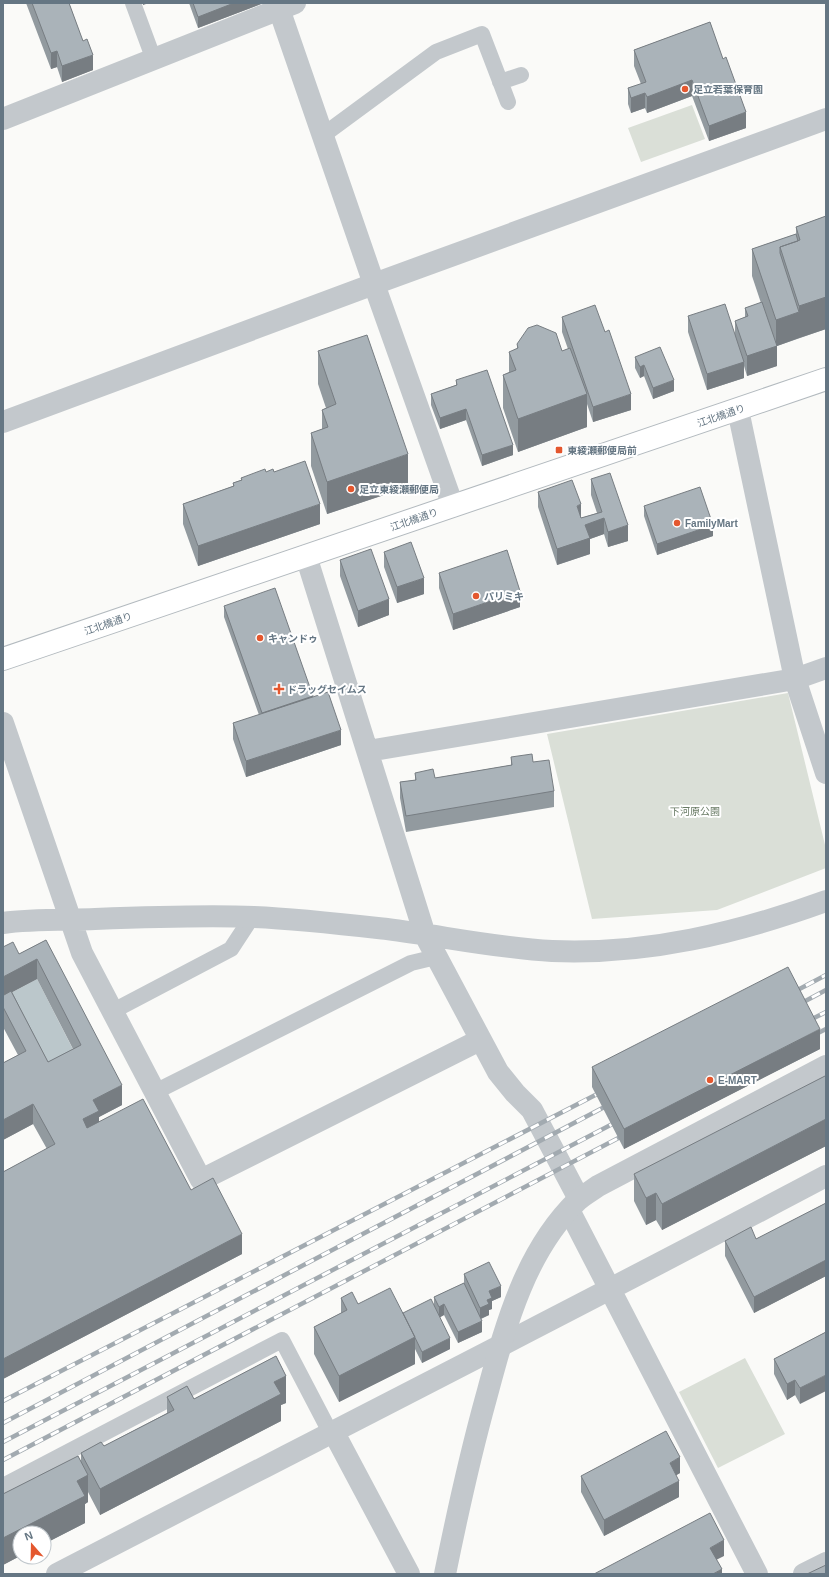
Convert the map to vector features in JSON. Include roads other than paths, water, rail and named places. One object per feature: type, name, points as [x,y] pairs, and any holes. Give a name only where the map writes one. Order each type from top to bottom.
[{"type":"main road","name":"江北橋通り","points":[[3,659],[826,379]]},
{"type":"street","points":[[3,119],[154,60],[283,5],[322,136],[453,506]]},
{"type":"street","points":[[3,422],[374,284],[826,119]]},
{"type":"street","points":[[738,410],[795,679],[826,773]]},
{"type":"street","points":[[306,556],[425,935],[498,1072],[515,1093],[532,1110],[574,1204],[609,1290],[757,1574]]},
{"type":"street","points":[[368,751],[795,679],[826,668]]},
{"type":"street","points":[[3,723],[82,953],[201,1180],[480,1040]]},
{"type":"street","points":[[3,923],[161,917],[252,917],[318,922],[425,935],[512,948],[553,951],[641,948],[690,941],[737,930],[784,916],[826,901]]},
{"type":"street","points":[[445,1574],[478,1426],[510,1314],[522,1284],[548,1237],[574,1204],[598,1186],[826,1066]]},
{"type":"street","points":[[60,1574],[826,1176]]},
{"type":"street","points":[[332,1432],[409,1574]]},
{"type":"street","points":[[804,1574],[826,1563]]},
{"type":"lane","points":[[133,3],[154,60]]},
{"type":"lane","points":[[322,136],[436,52],[482,34],[508,102]]},
{"type":"lane","points":[[500,82],[522,75]]},
{"type":"lane","points":[[113,1011],[231,949],[252,917]]},
{"type":"lane","points":[[155,1092],[412,963],[436,957]]},
{"type":"lane","points":[[3,1486],[282,1340],[332,1432]]},
{"type":"railway","points":[[790,994],[826,975]]},
{"type":"railway","points":[[796,1006],[826,990]]},
{"type":"railway","points":[[804,1023],[826,1012]]},
{"type":"railway","points":[[810,1037],[826,1029]]},
{"type":"railway","points":[[3,1401],[605,1090]]},
{"type":"railway","points":[[3,1423],[612,1103]]},
{"type":"railway","points":[[3,1442],[622,1119]]},
{"type":"railway","points":[[3,1460],[628,1133]]},
{"type":"place","name":"足立若葉保育園","points":[[685,89]]},
{"type":"place","name":"東綾瀬郵便局前","points":[[559,450]]},
{"type":"place","name":"足立東綾瀬郵便局","points":[[351,489]]},
{"type":"place","name":"FamilyMart","points":[[677,523]]},
{"type":"place","name":"パリミキ","points":[[476,596]]},
{"type":"place","name":"キャンドゥ","points":[[260,638]]},
{"type":"place","name":"ドラッグセイムス","points":[[279,689]]},
{"type":"place","name":"E-MART","points":[[710,1080]]},
{"type":"park label","name":"下河原公園","points":[[695,811]]}]
